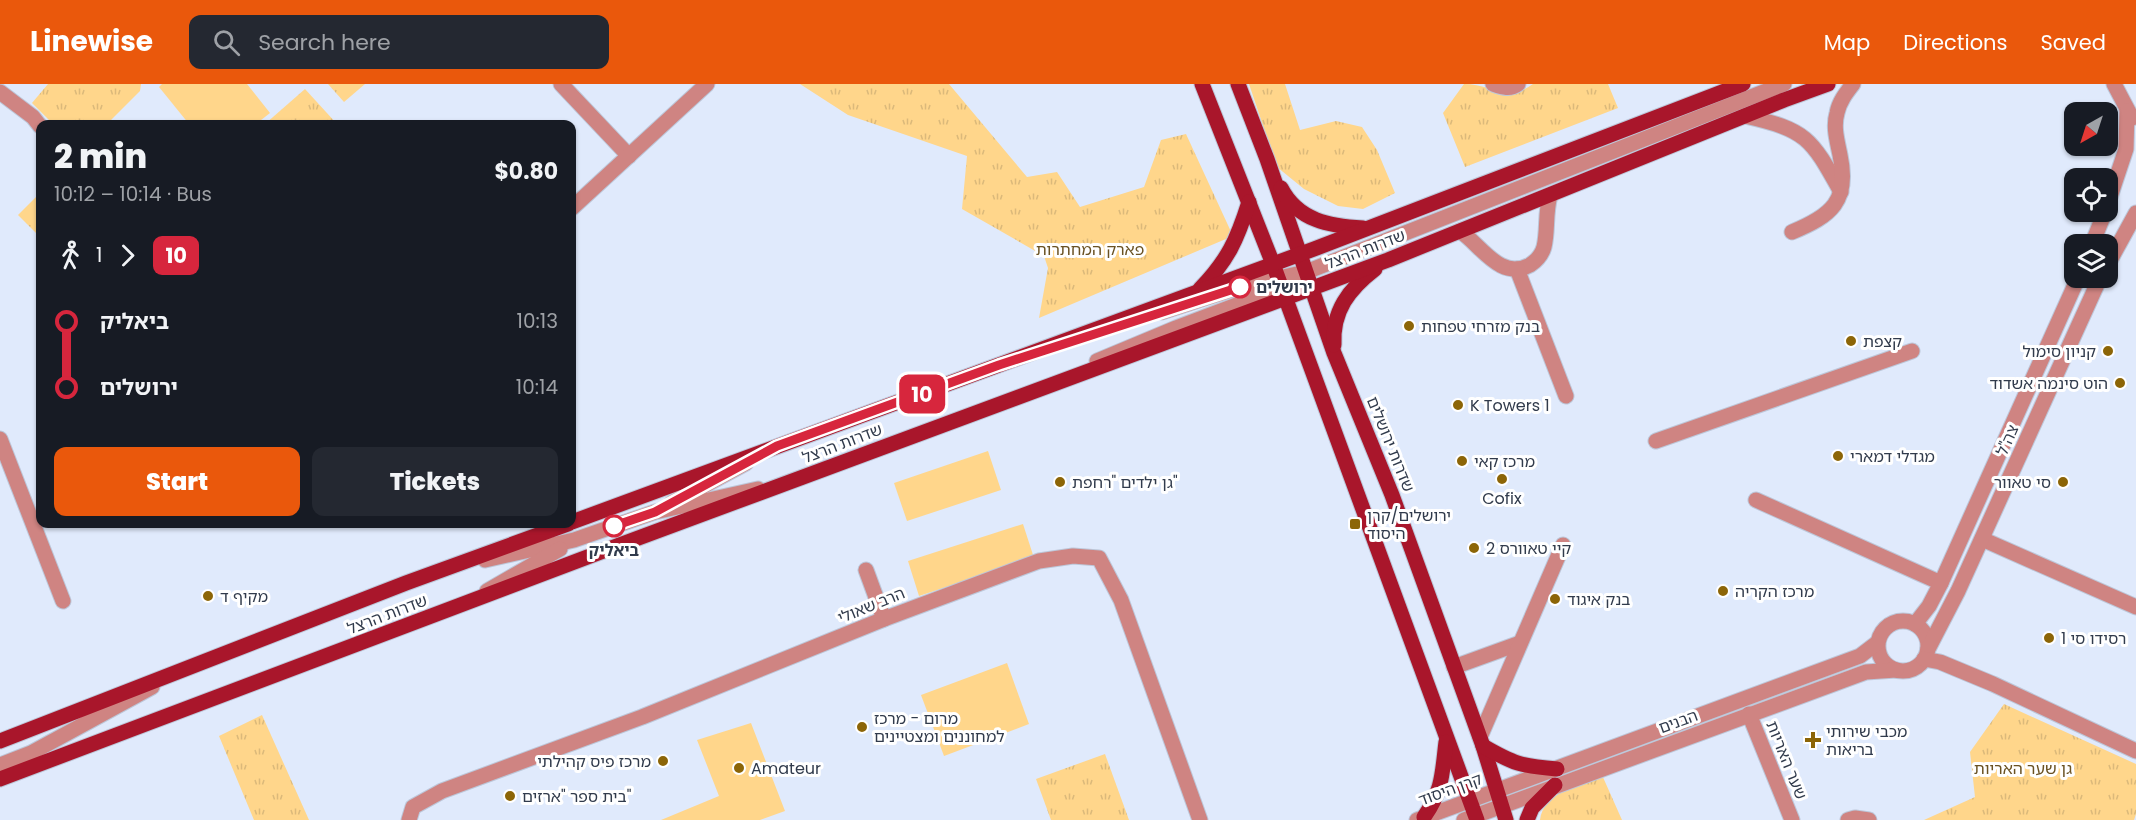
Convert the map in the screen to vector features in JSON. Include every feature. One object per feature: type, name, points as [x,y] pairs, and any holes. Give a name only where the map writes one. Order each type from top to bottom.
[{"type":"main road","points":[[1202,84],[1279,282],[1469,800],[1472,819]]},
{"type":"main road","name":"שדרות ירושלים","points":[[1238,84],[1267,159],[1334,354],[1392,495],[1481,742],[1501,806]]},
{"type":"main road","name":"שדרות הרצל","points":[[0,779],[1023,394],[1279,282],[1300,254],[1369,229],[1717,90],[1743,84]]},
{"type":"main road","name":"שדרות הרצל","points":[[576,521],[1198,292],[1279,282],[1311,288],[1550,196],[1745,116],[1798,87],[1828,84]]},
{"type":"main road","points":[[1267,159],[1286,196],[1300,211],[1314,220],[1333,226],[1369,229]]},
{"type":"main road","points":[[1198,292],[1217,272],[1231,251],[1249,202]]},
{"type":"main road","points":[[1334,354],[1335,325],[1342,302],[1359,281],[1388,260]]},
{"type":"main road","name":"שדרות הרצל","points":[[0,741],[556,528]]},
{"type":"main road","points":[[1421,819],[1434,802],[1441,785],[1446,739]]},
{"type":"main road","points":[[1481,742],[1511,762],[1524,766],[1557,769]]},
{"type":"main road","points":[[1527,820],[1532,808],[1555,785]]},
{"type":"street","points":[[561,84],[629,156]]},
{"type":"street","points":[[576,204],[707,84]]},
{"type":"street","points":[[1493,84],[1507,88],[1518,84]]},
{"type":"street","points":[[999,365],[1225,291],[1279,282],[1784,84]]},
{"type":"street","points":[[1792,232],[1824,217],[1833,208],[1841,192],[1842,164],[1835,135],[1835,120],[1839,104],[1853,84]]},
{"type":"street","points":[[2114,84],[2133,109],[2136,125]]},
{"type":"street","points":[[0,92],[36,121]]},
{"type":"street","points":[[2118,176],[2126,149],[2133,109]]},
{"type":"street","points":[[1745,116],[1787,128],[1810,142],[1841,192]]},
{"type":"street","points":[[2120,170],[2132,164],[2136,165]]},
{"type":"street","points":[[1435,221],[1582,183]]},
{"type":"street","points":[[1460,231],[1470,237],[1494,262],[1503,267],[1517,269],[1533,263],[1544,246],[1546,211],[1550,196]]},
{"type":"street","points":[[2118,246],[2136,213]]},
{"type":"street","points":[[1517,269],[1566,396]]},
{"type":"street","name":"צה\"ל","points":[[1915,624],[1929,606],[1941,583],[2074,288]]},
{"type":"street","name":"צה\"ל","points":[[1926,654],[1958,591],[2095,288]]},
{"type":"street","points":[[1656,441],[1912,351]]},
{"type":"street","points":[[0,439],[63,600]]},
{"type":"street","points":[[655,512],[777,446]]},
{"type":"street","points":[[447,568],[574,540],[655,512],[792,481]]},
{"type":"street","points":[[1756,500],[1941,583]]},
{"type":"street","points":[[1982,539],[2136,607]]},
{"type":"street","points":[[464,604],[574,540]]},
{"type":"street","points":[[1481,742],[1520,643],[1563,545]]},
{"type":"street","name":"הרב שאולי","points":[[409,820],[413,807],[442,791],[642,717],[884,619],[1039,561],[1073,556],[1099,558],[1121,600],[1200,820]]},
{"type":"street","points":[[866,570],[884,619]]},
{"type":"street","points":[[1902,620],[1915,624],[1925,635],[1926,654],[1915,668],[1896,670],[1884,663],[1877,643],[1883,630],[1902,620]]},
{"type":"street","points":[[1454,667],[1520,643]]},
{"type":"street","name":"הבנים","points":[[1501,806],[1557,769],[1860,656],[1877,643]]},
{"type":"street","points":[[1926,654],[2136,751]]},
{"type":"street","points":[[0,765],[31,753],[187,669]]},
{"type":"street","name":"הבנים","points":[[1472,819],[1555,785],[1866,672],[1896,670]]},
{"type":"street","name":"שער האריות","points":[[1749,714],[1792,820]]},
{"type":"street","points":[[31,753],[138,728]]},
{"type":"street","name":"קרן היסוד","points":[[1421,819],[1469,800],[1501,806]]},
{"type":"street","points":[[1848,820],[1855,818],[1869,820]]},
{"type":"green space","points":[[48,84],[141,84],[140,91],[111,120],[49,120],[32,103]]},
{"type":"green space","points":[[162,84],[247,84],[270,113],[261,120],[186,120],[159,87]]},
{"type":"green space","points":[[328,84],[365,84],[344,102]]},
{"type":"green space","name":"פארק המחתרות","points":[[800,84],[949,84],[1027,177],[1057,172],[1080,207],[1144,187],[1161,140],[1186,134],[1233,236],[1039,318],[1048,268],[1044,256],[962,209],[967,156],[848,115]]},
{"type":"green space","points":[[1249,84],[1285,84],[1300,130],[1336,121],[1362,127],[1377,150],[1395,193],[1363,209],[1338,206],[1304,189],[1277,167]]},
{"type":"green space","points":[[1464,84],[1515,92],[1533,84],[1608,84],[1618,108],[1465,167],[1443,113]]},
{"type":"green space","points":[[305,89],[333,120],[270,120]]},
{"type":"green space","points":[[36,197],[36,233],[18,215]]},
{"type":"green space","points":[[988,451],[1001,490],[907,521],[894,483]]},
{"type":"green space","points":[[1023,524],[1034,558],[919,596],[908,561]]},
{"type":"green space","points":[[1007,663],[1029,724],[944,756],[921,695]]},
{"type":"green space","name":"גן שער האריות","points":[[2004,704],[2136,764],[2134,820],[1924,820],[1975,797],[1970,752]]},
{"type":"green space","points":[[262,715],[309,820],[254,820],[219,736]]},
{"type":"green space","name":"Amateur","points":[[751,723],[785,811],[760,820],[661,820],[719,796],[697,740]]},
{"type":"green space","points":[[1105,754],[1129,820],[1051,820],[1036,779]]},
{"type":"green space","points":[[1602,775],[1622,820],[1540,820],[1548,803],[1555,797]]},
{"type":"bus line","name":"10","points":[[614,526],[655,512],[777,446],[999,365],[1240,287]]},
{"type":"place","name":"ירושלים","points":[[1240,287]]},
{"type":"place","name":"בנק מזרחי טפחות","points":[[1409,326]]},
{"type":"place","name":"קצפת","points":[[1851,341]]},
{"type":"place","name":"קניון סימול","points":[[2108,351]]},
{"type":"place","name":"הוט סינמה אשדוד","points":[[2120,383]]},
{"type":"place","name":"K Towers 1","points":[[1458,405]]},
{"type":"place","name":"מגדלי דמארי","points":[[1838,456]]},
{"type":"place","name":"מרכז קאי","points":[[1462,461]]},
{"type":"place","name":"Cofix","points":[[1502,479]]},
{"type":"place","name":"גן ילדים \"רחפת\"","points":[[1060,482]]},
{"type":"place","name":"סי טאוור","points":[[2063,482]]},
{"type":"place","name":"ירושלים/קרן היסוד","points":[[1355,524]]},
{"type":"place","name":"ביאליק","points":[[614,526]]},
{"type":"place","name":"קיי טאוורס 2","points":[[1474,548]]},
{"type":"place","name":"מרכז הקריה","points":[[1723,591]]},
{"type":"place","name":"מקיף ד","points":[[208,596]]},
{"type":"place","name":"בנק איגוד","points":[[1555,599]]},
{"type":"place","name":"רסידו סי 1","points":[[2049,638]]},
{"type":"place","name":"מרום - מרכז למחוננים ומצטיינים","points":[[862,727]]},
{"type":"place","name":"מכבי שירותי בריאות","points":[[1813,740]]},
{"type":"place","name":"מרכז פיס קהילתי","points":[[663,761]]},
{"type":"place","name":"Amateur","points":[[739,768]]},
{"type":"place","name":"בית ספר \"ארזים\"","points":[[510,796]]}]
